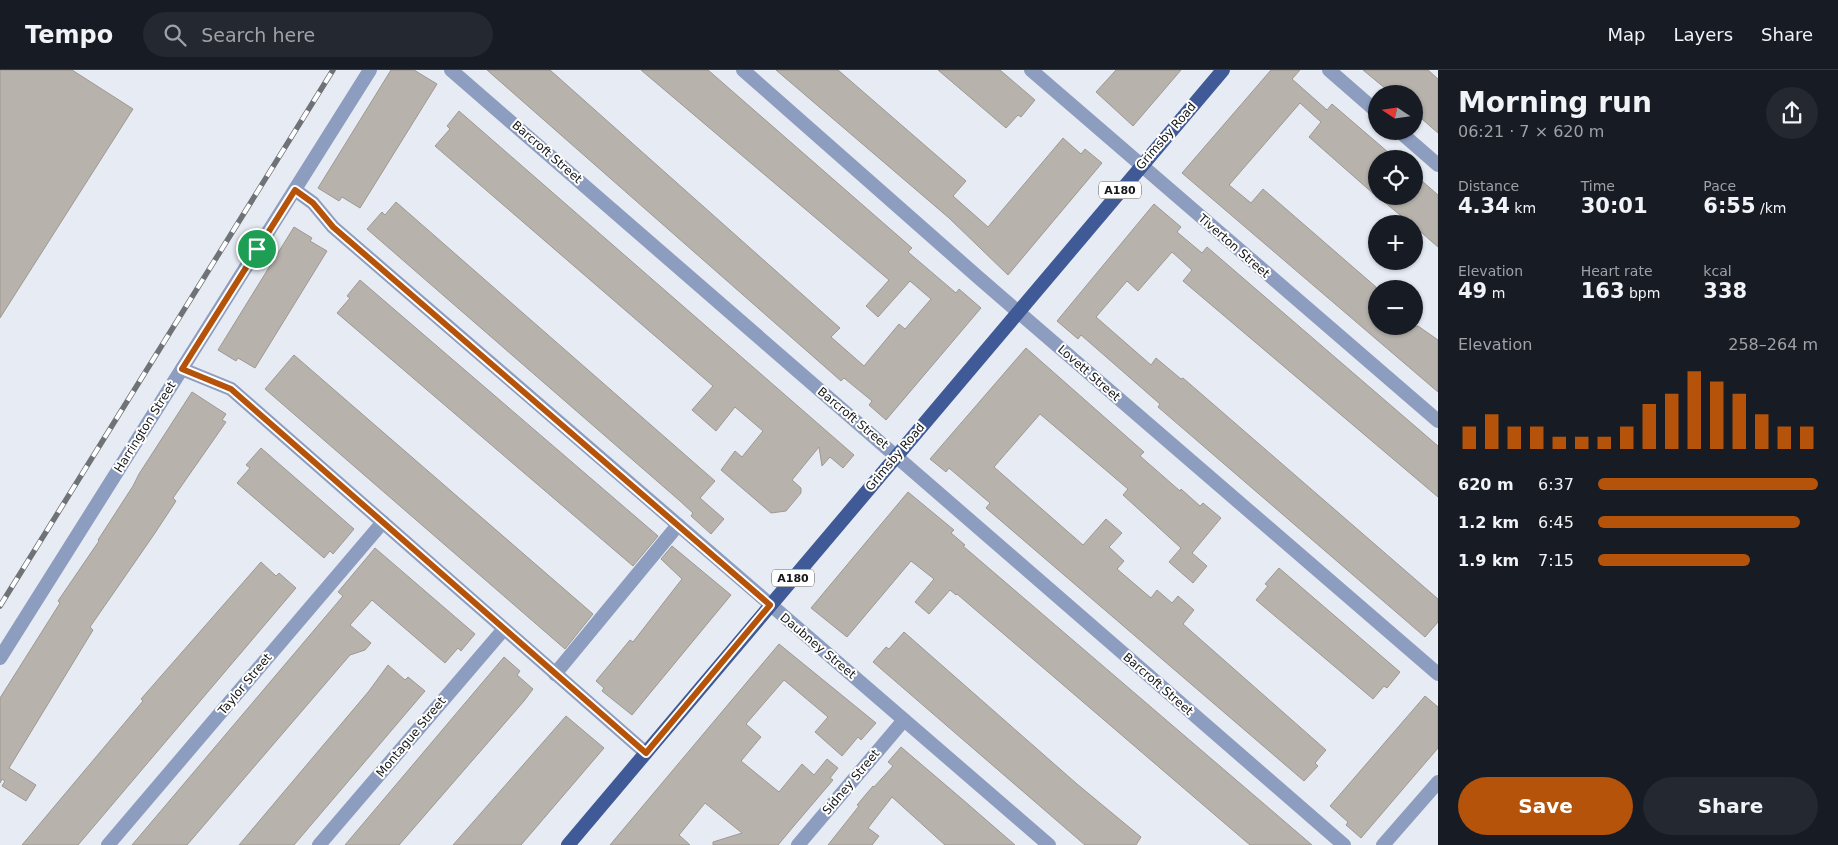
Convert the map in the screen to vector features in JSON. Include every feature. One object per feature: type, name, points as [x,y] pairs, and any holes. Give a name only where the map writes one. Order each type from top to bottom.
[{"type":"main road","name":"Grimsby Road","points":[[568,845],[1223,70]]},
{"type":"street","name":"Harrington Street","points":[[0,658],[370,70]]},
{"type":"street","name":"Barcroft Street","points":[[451,70],[897,455],[1344,845]]},
{"type":"street","name":"Lovett Street","points":[[743,70],[1019,312],[1438,674]]},
{"type":"street","name":"Tiverton Street","points":[[1031,70],[1438,421]]},
{"type":"street","points":[[1329,70],[1368,104]]},
{"type":"street","points":[[1409,140],[1438,165]]},
{"type":"street","name":"Daubney Street","points":[[295,190],[313,203],[333,227],[1049,845]]},
{"type":"street","points":[[182,369],[231,389],[646,753]]},
{"type":"street","name":"Taylor Street","points":[[108,845],[382,522]]},
{"type":"street","points":[[554,674],[678,525]]},
{"type":"street","name":"Montague Street","points":[[319,845],[504,629]]},
{"type":"street","name":"Sidney Street","points":[[798,845],[904,720]]},
{"type":"street","points":[[1383,845],[1438,782]]},
{"type":"building","points":[[0,70],[72,70],[133,109],[0,318]]},
{"type":"building","points":[[391,70],[414,70],[437,84],[360,208],[342,197],[339,201],[318,188]]},
{"type":"building","points":[[487,70],[550,70],[840,328],[831,337],[864,366],[899,324],[905,329],[931,299],[910,281],[878,317],[866,306],[889,280],[641,70],[708,70],[912,248],[908,252],[956,293],[959,289],[981,308],[886,420],[869,405],[872,401],[844,378],[841,381]]},
{"type":"building","points":[[776,70],[838,70],[966,181],[953,196],[988,227],[1063,138],[1081,154],[1085,149],[1102,163],[1008,275],[949,218]]},
{"type":"building","points":[[938,70],[1000,70],[1035,100],[1021,117],[1018,115],[1006,128]]},
{"type":"building","points":[[1116,70],[1181,70],[1133,126],[1096,92]]},
{"type":"building","points":[[1271,70],[1300,70],[1292,79],[1327,110],[1332,104],[1368,135],[1368,140],[1374,140],[1386,150],[1368,150],[1368,189],[1309,137],[1321,122],[1300,103],[1229,185],[1251,203],[1263,189],[1368,280],[1368,332],[1182,173]]},
{"type":"building","points":[[1363,70],[1428,70],[1438,79],[1438,133],[1423,120],[1423,85],[1381,85]]},
{"type":"building","points":[[459,111],[854,455],[843,468],[830,457],[822,466],[819,447],[792,480],[801,488],[801,493],[786,511],[771,513],[721,470],[735,451],[742,457],[763,431],[735,407],[716,431],[692,410],[713,386],[435,146],[450,129],[447,126]]},
{"type":"building","points":[[1423,182],[1438,195],[1438,247],[1423,234],[1423,215],[1400,215],[1388,205],[1423,205]]},
{"type":"building","points":[[396,202],[715,481],[700,498],[724,519],[711,534],[691,516],[693,513],[680,501],[367,229],[382,212],[385,215]]},
{"type":"building","points":[[1154,204],[1181,227],[1177,232],[1202,253],[1207,247],[1438,446],[1438,497],[1183,281],[1192,270],[1172,252],[1138,291],[1127,281],[1096,317],[1151,365],[1156,358],[1181,379],[1183,378],[1438,599],[1438,622],[1425,637],[1158,407],[1160,404],[1081,335],[1078,339],[1057,321]]},
{"type":"building","points":[[294,227],[312,238],[310,241],[327,251],[255,368],[238,358],[236,361],[218,350]]},
{"type":"building","points":[[360,280],[658,536],[633,566],[337,313],[350,298],[347,296]]},
{"type":"building","points":[[1423,330],[1438,340],[1438,392],[1371,335],[1423,335]]},
{"type":"building","points":[[1026,348],[1144,452],[1140,456],[1180,491],[1181,489],[1200,506],[1203,503],[1221,518],[1192,553],[1207,566],[1193,583],[1169,562],[1181,548],[1123,495],[1128,489],[1040,414],[994,467],[1083,545],[1106,519],[1122,533],[1109,547],[1124,561],[1117,569],[1151,598],[1157,590],[1172,603],[1178,596],[1194,610],[1183,624],[1326,750],[1315,763],[1318,766],[1304,781],[986,508],[990,503],[949,468],[946,472],[930,459]]},
{"type":"building","points":[[294,355],[593,614],[565,649],[265,389]]},
{"type":"building","points":[[192,392],[226,414],[222,420],[226,422],[173,498],[176,501],[155,533],[90,627],[93,630],[9,768],[36,785],[26,801],[2,786],[5,781],[2,779],[0,783],[0,698],[60,603],[58,601],[99,541],[139,474]]},
{"type":"building","points":[[261,448],[354,529],[333,554],[330,551],[324,558],[237,483],[250,468],[246,465]]},
{"type":"building","points":[[908,492],[954,530],[951,533],[965,545],[963,546],[1312,845],[1250,845],[957,594],[950,590],[929,614],[915,602],[934,579],[911,561],[847,637],[811,608]]},
{"type":"building","points":[[672,546],[731,595],[632,715],[602,691],[604,688],[596,681],[630,640],[633,642],[682,579],[661,559]]},
{"type":"building","points":[[375,548],[475,634],[461,651],[458,648],[445,663],[372,600],[350,625],[371,643],[365,650],[350,655],[187,845],[132,845],[343,596],[338,592]]},
{"type":"building","points":[[261,562],[276,576],[279,573],[296,588],[78,845],[22,845],[143,701],[141,699]]},
{"type":"building","points":[[1279,568],[1400,672],[1387,688],[1384,686],[1373,699],[1256,600],[1268,586],[1265,584]]},
{"type":"building","points":[[904,632],[1077,784],[1141,837],[1136,845],[1085,845],[873,662],[886,647],[889,649]]},
{"type":"building","points":[[779,644],[876,723],[861,740],[858,737],[842,756],[815,732],[828,717],[784,680],[746,724],[761,737],[741,761],[779,792],[802,764],[814,775],[827,759],[838,768],[830,778],[833,780],[778,845],[713,845],[713,842],[742,833],[705,803],[679,835],[690,845],[610,845]]},
{"type":"building","points":[[504,657],[520,671],[517,675],[533,689],[524,701],[399,845],[345,845]]},
{"type":"building","points":[[388,665],[405,680],[408,677],[425,691],[294,845],[239,845],[369,691]]},
{"type":"building","points":[[1425,696],[1438,707],[1438,748],[1361,838],[1346,825],[1348,822],[1330,806]]},
{"type":"building","points":[[566,716],[604,748],[521,845],[453,845]]},
{"type":"building","points":[[901,747],[1015,845],[945,845],[892,797],[868,828],[879,836],[872,845],[828,845],[859,806],[857,805],[893,766],[888,762]]},
{"type":"railway","points":[[0,606],[333,70]]},
{"type":"route","points":[[295,190],[313,203],[333,227],[770,605],[646,753],[231,389],[182,369],[257,249],[295,190]]}]
